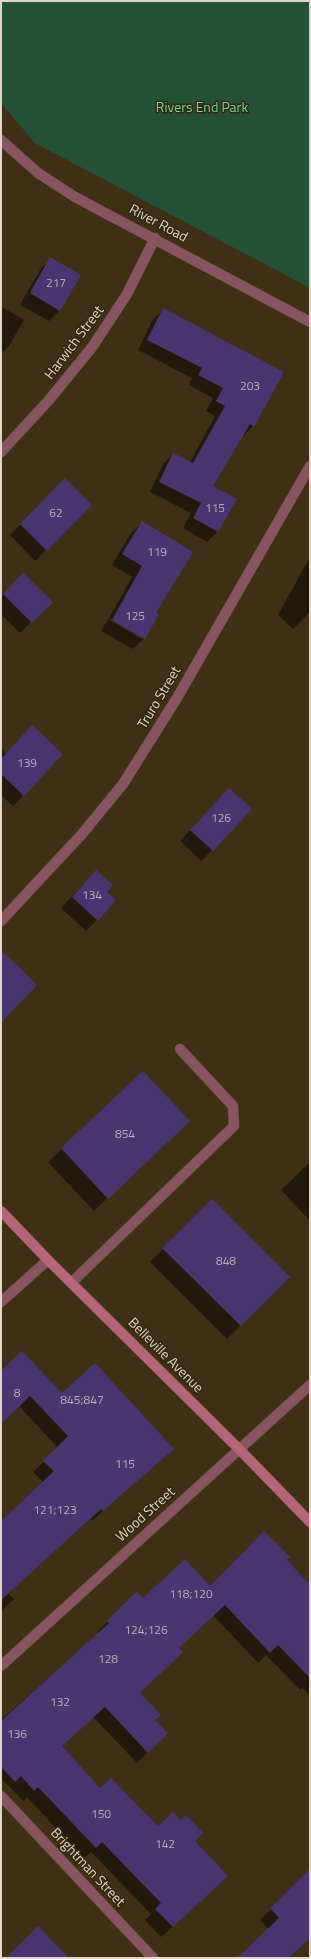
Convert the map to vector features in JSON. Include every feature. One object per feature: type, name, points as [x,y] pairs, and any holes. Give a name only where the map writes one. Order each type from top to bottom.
[{"type":"main road","name":"Belleville Avenue","points":[[1,1210],[48,1260],[239,1449],[310,1522]]},
{"type":"street","name":"River Road","points":[[1,140],[27,164],[56,185],[310,322]]},
{"type":"street","name":"Harwich Street","points":[[1,452],[49,400],[93,346],[127,294],[155,238]]},
{"type":"street","name":"Truro Street","points":[[1,920],[82,834],[123,784],[151,742],[184,686],[310,466]]},
{"type":"street","points":[[71,1283],[234,1126],[234,1106],[180,1049]]},
{"type":"street","points":[[1,1302],[48,1260]]},
{"type":"street","name":"Wood Street","points":[[1,1666],[310,1385]]},
{"type":"street","name":"Brightman Street","points":[[1,1796],[153,1958]]},
{"type":"green space","name":"Rivers End Park","points":[[1,1],[310,1],[310,288],[35,143],[1,103]]},
{"type":"building","points":[[50,257],[81,275],[60,311],[30,293]]},
{"type":"building","points":[[163,308],[284,372],[254,427],[250,424],[213,486],[237,499],[218,532],[193,518],[201,503],[159,482],[173,453],[193,463],[225,406],[216,401],[223,388],[198,375],[202,368],[147,340]]},
{"type":"building","points":[[65,478],[92,505],[47,551],[20,524]]},
{"type":"building","points":[[142,521],[193,552],[156,613],[159,614],[145,639],[112,620],[142,566],[122,554]]},
{"type":"building","points":[[23,573],[53,602],[32,623],[3,594]]},
{"type":"building","points":[[32,725],[63,754],[24,796],[1,774],[1,759]]},
{"type":"building","points":[[229,788],[252,809],[213,851],[190,830]]},
{"type":"building","points":[[96,870],[113,885],[107,892],[116,900],[98,921],[72,897]]},
{"type":"building","points":[[1,950],[37,985],[1,1023]]},
{"type":"building","points":[[143,1071],[190,1121],[108,1199],[61,1148]]},
{"type":"building","points":[[212,1199],[290,1277],[241,1326],[162,1248]]},
{"type":"building","points":[[22,1351],[62,1393],[95,1363],[174,1449],[103,1511],[101,1509],[1,1600],[1,1521],[54,1471],[43,1461],[68,1436],[30,1396],[1,1424],[1,1371]]},
{"type":"building","points":[[264,1531],[290,1557],[287,1560],[310,1585],[310,1678],[278,1645],[270,1653],[225,1605],[179,1648],[183,1652],[140,1693],[161,1715],[155,1720],[168,1733],[148,1753],[105,1707],[62,1746],[100,1788],[111,1778],[158,1826],[173,1812],[181,1820],[186,1815],[203,1833],[195,1841],[228,1876],[173,1927],[155,1909],[161,1903],[102,1842],[96,1848],[38,1787],[34,1791],[21,1776],[15,1782],[1,1767],[1,1721],[109,1623],[107,1621],[137,1591],[143,1598],[185,1559],[210,1586]]},
{"type":"building","points":[[310,1869],[310,1938],[289,1958],[237,1958],[279,1918],[270,1908]]},
{"type":"building","points":[[38,1926],[69,1958],[6,1958]]}]
